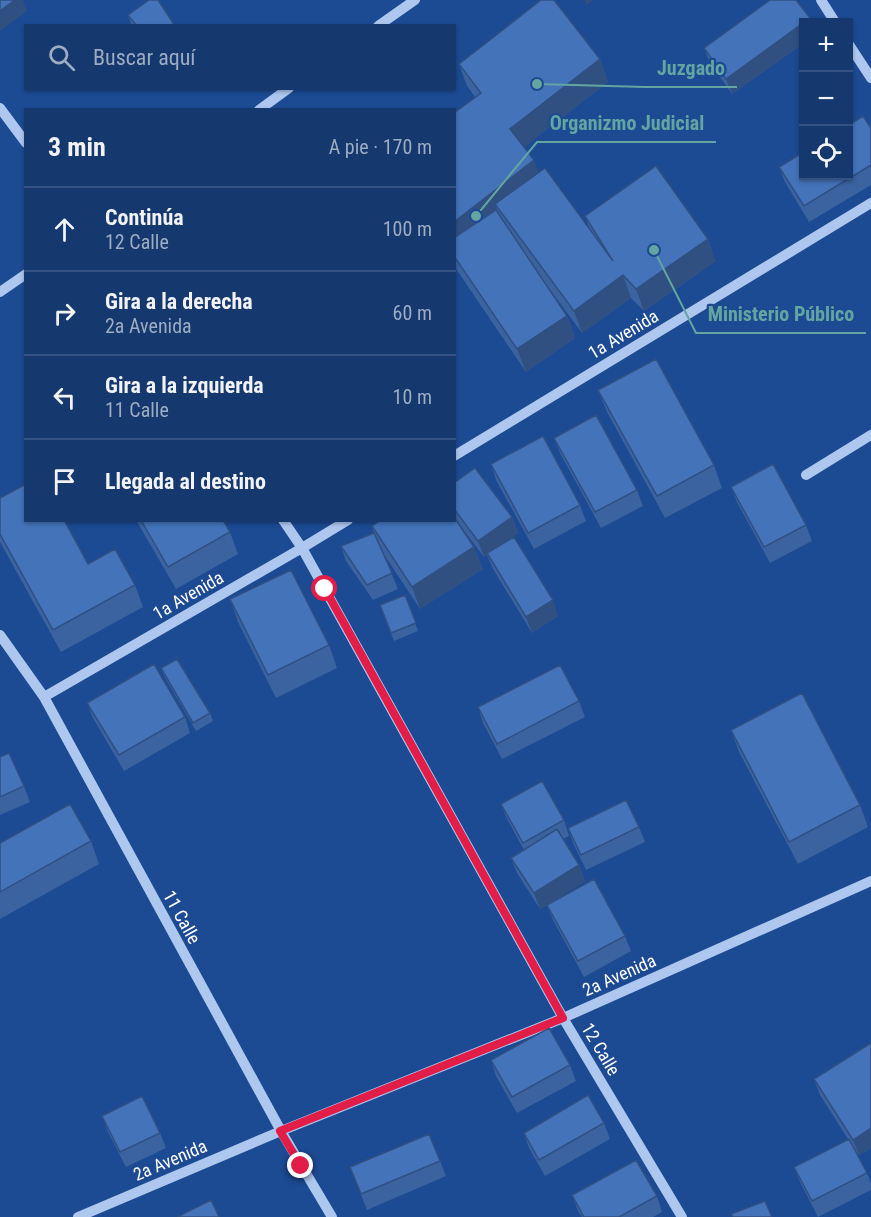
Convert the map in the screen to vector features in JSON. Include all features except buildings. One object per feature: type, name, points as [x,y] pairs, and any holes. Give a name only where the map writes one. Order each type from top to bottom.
[{"type":"street","points":[[381,24],[415,0]]},
{"type":"street","points":[[820,0],[832,18]]},
{"type":"street","points":[[853,49],[871,78]]},
{"type":"street","points":[[262,108],[286,90]]},
{"type":"street","points":[[0,108],[24,140]]},
{"type":"street","name":"1a Avenida","points":[[456,455],[871,203]]},
{"type":"street","points":[[0,292],[24,275]]},
{"type":"street","points":[[806,475],[871,435]]},
{"type":"street","name":"12 Calle","points":[[284,522],[302,548],[563,1018],[682,1217]]},
{"type":"street","name":"1a Avenida","points":[[44,697],[345,522]]},
{"type":"street","name":"11 Calle","points":[[0,634],[44,697],[280,1131],[332,1217]]},
{"type":"street","name":"2a Avenida","points":[[78,1217],[280,1131],[563,1018],[871,881]]},
{"type":"place","name":"Juzgado","points":[[537,84]]},
{"type":"place","name":"Organizmo Judicial","points":[[476,216]]},
{"type":"place","name":"Ministerio Público","points":[[654,250]]},
{"type":"route","points":[[301,1166],[280,1131],[563,1018],[325,589]]}]
